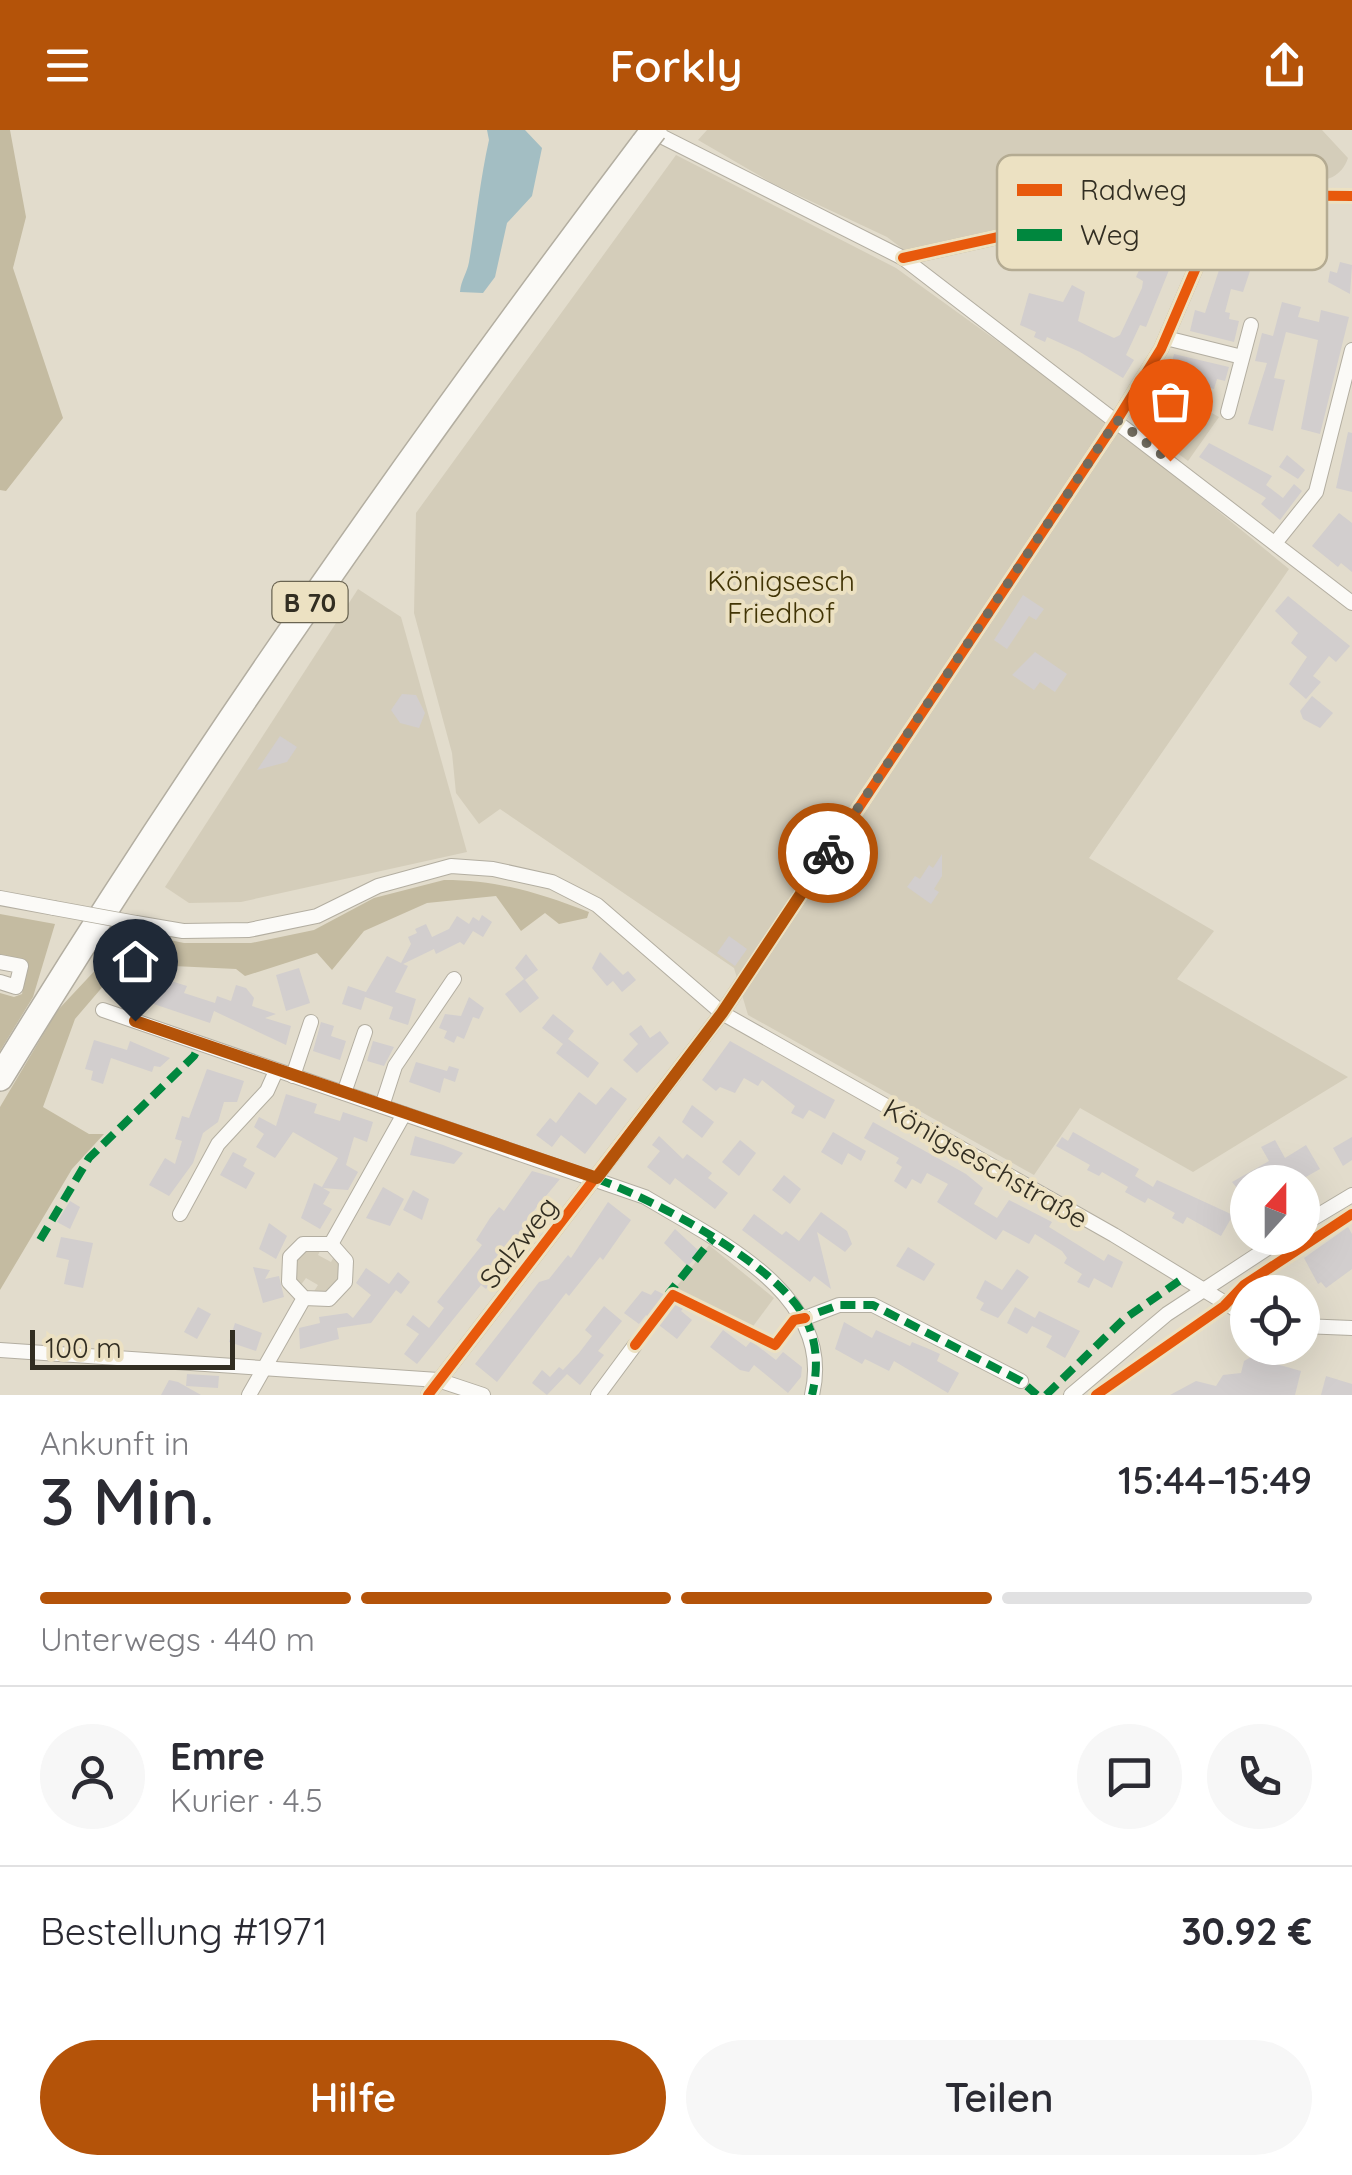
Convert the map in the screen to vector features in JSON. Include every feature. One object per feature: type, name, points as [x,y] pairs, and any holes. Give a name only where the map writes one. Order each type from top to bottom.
[{"type":"highway","name":"B 70","points":[[0,1078],[159,825],[344,551],[649,134]]},
{"type":"street","points":[[649,134],[903,258],[1352,603]]},
{"type":"street","name":"Salzweg","points":[[903,258],[997,237]]},
{"type":"street","name":"Salzweg","points":[[428,1395],[722,1013],[1117,420],[1166,338],[1195,270]]},
{"type":"street","points":[[1228,412],[1251,325]]},
{"type":"street","points":[[1166,338],[1242,357]]},
{"type":"street","points":[[1276,542],[1316,492],[1352,350]]},
{"type":"street","name":"Königseschstraße","points":[[0,898],[183,932],[249,930],[317,916],[414,874],[451,866],[494,868],[552,882],[597,905],[722,1013],[1114,1235],[1230,1307]]},
{"type":"street","points":[[0,962],[22,966],[16,986],[0,982]]},
{"type":"street","points":[[382,1106],[395,1066],[454,979]]},
{"type":"street","points":[[102,1010],[645,1196],[713,1238],[781,1290],[805,1318],[816,1362],[812,1395]]},
{"type":"street","points":[[294,1076],[312,1022]]},
{"type":"street","points":[[344,1094],[364,1032]]},
{"type":"street","points":[[180,1214],[218,1144],[267,1091],[276,1070]]},
{"type":"street","points":[[332,1244],[404,1114]]},
{"type":"street","points":[[1320,1214],[1352,1195]]},
{"type":"street","points":[[303,1244],[332,1244],[346,1261],[345,1282],[329,1299],[304,1298],[289,1282],[290,1257],[303,1244]]},
{"type":"street","points":[[1071,1395],[1200,1290],[1256,1255]]},
{"type":"street","points":[[249,1395],[304,1298]]},
{"type":"street","points":[[805,1318],[839,1305],[872,1305],[1021,1381]]},
{"type":"street","points":[[1320,1327],[1352,1328]]},
{"type":"street","points":[[598,1395],[635,1345]]},
{"type":"street","points":[[0,1350],[438,1380],[483,1395]]},
{"type":"green space","points":[[707,130],[1322,130],[1348,158],[1337,174],[1327,178],[1327,155],[997,155],[997,240],[912,256],[887,237],[772,183],[698,140]]},
{"type":"green space","name":"Königsesch Friedhof","points":[[676,155],[896,268],[1108,421],[1289,569],[1089,858],[1214,931],[1177,979],[1348,1077],[1193,1172],[1080,1108],[1034,1175],[748,1015],[734,968],[500,809],[479,824],[456,793],[452,753],[414,613],[416,513]]},
{"type":"green space","points":[[1153,381],[1219,417],[1188,461],[1136,422],[1136,405]]},
{"type":"green space","points":[[358,589],[401,617],[467,852],[241,902],[189,903],[165,887]]},
{"type":"green space","points":[[323,1245],[318,1255],[331,1262],[336,1253],[341,1279],[326,1293],[313,1293],[318,1285],[306,1278],[300,1286],[294,1274],[295,1260],[304,1249]]},
{"type":"green space","points":[[709,1245],[774,1298],[751,1329],[673,1291]]},
{"type":"shaded area","points":[[0,130],[10,130],[26,217],[13,268],[63,418],[6,491],[0,490]]},
{"type":"shaded area","points":[[444,880],[518,889],[589,912],[587,918],[559,924],[545,913],[521,931],[496,896],[427,903],[364,931],[332,970],[317,953],[245,976],[236,969],[132,964],[125,991],[105,984],[75,1019],[43,1107],[89,1134],[104,1134],[72,1169],[0,1290],[0,1107],[57,1011],[131,932],[184,943],[251,943],[314,930],[374,898]]},
{"type":"shaded area","points":[[0,914],[55,924],[33,997],[0,1051],[0,993],[14,997],[22,994],[28,962],[0,955]]},
{"type":"water","points":[[487,130],[525,130],[542,148],[532,196],[507,223],[495,277],[483,293],[460,292],[469,262],[489,140]]},
{"type":"building","points":[[1340,262],[1352,265],[1350,294],[1328,282],[1330,271],[1337,273]]},
{"type":"building","points":[[1139,270],[1169,270],[1146,327],[1140,325],[1126,355],[1134,360],[1123,378],[1080,352],[1047,337],[1045,342],[1034,337],[1036,332],[1020,325],[1029,293],[1063,302],[1072,285],[1085,292],[1078,321],[1114,338],[1120,335],[1142,288],[1143,281],[1136,277]]},
{"type":"building","points":[[1219,270],[1250,270],[1243,292],[1231,289],[1225,312],[1230,313],[1229,319],[1239,321],[1234,342],[1190,331],[1195,310],[1205,313]]},
{"type":"building","points":[[1282,302],[1301,307],[1298,317],[1319,322],[1321,310],[1349,317],[1320,434],[1301,429],[1318,340],[1286,332],[1274,378],[1285,380],[1273,431],[1248,424],[1267,363],[1255,361],[1262,333],[1273,336]]},
{"type":"building","points":[[1174,354],[1229,367],[1225,381],[1217,379],[1214,389],[1180,380],[1183,370],[1171,367]]},
{"type":"building","points":[[1348,432],[1352,433],[1352,492],[1336,488]]},
{"type":"building","points":[[1209,443],[1272,476],[1266,485],[1283,498],[1294,484],[1302,491],[1280,520],[1261,504],[1266,498],[1199,457]]},
{"type":"building","points":[[1287,455],[1305,470],[1298,479],[1279,467]]},
{"type":"building","points":[[1339,513],[1352,523],[1352,572],[1341,563],[1338,567],[1312,546]]},
{"type":"building","points":[[1023,595],[1044,609],[1036,620],[1029,616],[1007,649],[994,640]]},
{"type":"building","points":[[1288,596],[1350,646],[1336,662],[1329,656],[1313,676],[1321,682],[1306,699],[1289,684],[1307,657],[1291,643],[1298,633],[1275,611]]},
{"type":"building","points":[[1035,652],[1067,674],[1055,692],[1040,682],[1034,690],[1012,675]]},
{"type":"building","points":[[402,694],[416,695],[425,713],[419,728],[400,723],[391,710]]},
{"type":"building","points":[[1312,696],[1333,713],[1320,728],[1303,719],[1300,711]]},
{"type":"building","points":[[280,736],[297,747],[287,762],[257,770]]},
{"type":"building","points":[[942,854],[942,876],[934,889],[939,892],[931,904],[907,887],[915,876],[920,879],[929,865],[933,868]]},
{"type":"building","points":[[482,915],[492,922],[483,937],[473,931],[464,945],[460,942],[436,954],[434,949],[403,964],[408,966],[395,992],[416,999],[408,1025],[389,1019],[393,1007],[365,997],[361,1010],[342,1004],[348,986],[366,992],[387,956],[401,963],[411,944],[408,937],[417,933],[415,929],[426,924],[432,937],[449,929],[457,916],[469,924],[473,917],[479,921]]},
{"type":"building","points":[[729,936],[747,949],[735,966],[717,953]]},
{"type":"building","points":[[600,952],[623,975],[628,971],[636,980],[622,992],[613,981],[607,986],[592,968]]},
{"type":"building","points":[[526,954],[538,970],[525,980],[539,998],[520,1013],[505,994],[524,979],[515,968]]},
{"type":"building","points":[[299,968],[310,1003],[286,1011],[276,975]]},
{"type":"building","points":[[141,977],[169,987],[171,981],[187,986],[184,993],[215,1003],[217,996],[231,1001],[236,985],[246,988],[254,998],[252,1006],[276,1014],[265,1018],[291,1026],[286,1045],[214,1011],[210,1023],[139,999],[135,996]]},
{"type":"building","points":[[469,997],[484,1008],[479,1019],[473,1017],[464,1039],[457,1036],[454,1043],[444,1038],[447,1031],[439,1028],[445,1014],[461,1016]]},
{"type":"building","points":[[553,1014],[574,1031],[568,1039],[599,1063],[588,1078],[556,1053],[563,1044],[542,1028]]},
{"type":"building","points":[[321,1022],[334,1026],[331,1036],[346,1041],[340,1060],[313,1051]]},
{"type":"building","points":[[641,1025],[650,1038],[660,1031],[669,1043],[637,1073],[623,1060],[638,1044],[629,1034]]},
{"type":"building","points":[[94,1040],[127,1050],[130,1041],[170,1058],[160,1067],[154,1066],[152,1072],[111,1058],[103,1084],[91,1080],[93,1071],[85,1069]]},
{"type":"building","points":[[373,1041],[394,1047],[384,1066],[367,1061]]},
{"type":"building","points":[[730,1041],[835,1100],[825,1119],[809,1110],[803,1119],[791,1113],[795,1106],[762,1080],[758,1086],[744,1078],[735,1093],[720,1087],[716,1091],[702,1080]]},
{"type":"building","points":[[416,1062],[447,1071],[449,1066],[459,1069],[455,1082],[444,1078],[440,1093],[409,1082]]},
{"type":"building","points":[[207,1069],[244,1081],[237,1102],[224,1102],[218,1122],[203,1133],[193,1163],[169,1196],[149,1185],[165,1158],[175,1164],[182,1141],[175,1139],[182,1116],[189,1118]]},
{"type":"building","points":[[611,1087],[627,1099],[585,1154],[561,1135],[552,1147],[536,1135],[550,1118],[556,1123],[579,1092],[596,1105]]},
{"type":"building","points":[[286,1094],[317,1104],[314,1113],[340,1121],[343,1112],[373,1122],[367,1142],[354,1137],[346,1165],[358,1172],[348,1190],[323,1188],[330,1192],[323,1204],[332,1209],[320,1229],[301,1218],[314,1183],[322,1187],[338,1158],[293,1132],[275,1158],[256,1147],[264,1134],[254,1127],[259,1117],[276,1126]]},
{"type":"building","points":[[692,1105],[714,1122],[702,1138],[682,1122]]},
{"type":"building","points":[[873,1122],[966,1174],[983,1188],[974,1204],[997,1218],[1009,1200],[1052,1222],[1049,1227],[1104,1261],[1108,1254],[1123,1262],[1112,1288],[1094,1278],[1089,1288],[1077,1282],[1082,1274],[1064,1263],[1067,1258],[1062,1251],[1035,1234],[1029,1244],[1003,1230],[996,1240],[937,1202],[948,1184],[927,1173],[921,1184],[912,1179],[906,1189],[894,1181],[902,1167],[896,1163],[899,1158],[864,1138]]},
{"type":"building","points":[[833,1132],[866,1151],[861,1161],[848,1153],[842,1165],[821,1152]]},
{"type":"building","points":[[1073,1132],[1139,1169],[1135,1176],[1153,1187],[1157,1180],[1230,1214],[1230,1220],[1221,1236],[1187,1217],[1183,1224],[1172,1218],[1175,1213],[1148,1198],[1145,1203],[1125,1192],[1128,1187],[1102,1172],[1099,1176],[1087,1170],[1090,1165],[1056,1146],[1062,1137],[1068,1141]]},
{"type":"building","points":[[415,1136],[463,1153],[454,1164],[410,1155]]},
{"type":"building","points":[[659,1136],[683,1159],[687,1154],[712,1173],[708,1178],[728,1193],[715,1209],[675,1178],[670,1185],[647,1167],[660,1151],[652,1145]]},
{"type":"building","points":[[1352,1137],[1352,1160],[1343,1166],[1333,1148]]},
{"type":"building","points":[[740,1140],[756,1153],[739,1176],[722,1162]]},
{"type":"building","points":[[1275,1140],[1285,1158],[1306,1145],[1318,1165],[1262,1165],[1269,1161],[1261,1147]]},
{"type":"building","points":[[233,1152],[247,1159],[243,1166],[255,1173],[246,1189],[220,1175]]},
{"type":"building","points":[[532,1171],[560,1179],[531,1214],[536,1218],[491,1275],[494,1278],[486,1289],[481,1285],[417,1364],[404,1354],[419,1334],[406,1325],[413,1315],[429,1328],[444,1308],[437,1302],[482,1245],[476,1240],[490,1218],[499,1207],[504,1211]]},
{"type":"building","points":[[784,1175],[801,1189],[790,1204],[772,1190]]},
{"type":"building","points":[[383,1187],[404,1199],[390,1226],[366,1218]]},
{"type":"building","points":[[413,1190],[429,1199],[422,1220],[403,1210]]},
{"type":"building","points":[[70,1201],[80,1207],[70,1229],[57,1222]]},
{"type":"building","points":[[608,1202],[631,1220],[603,1260],[600,1257],[569,1296],[566,1293],[497,1382],[475,1364],[539,1282],[549,1279],[568,1255],[571,1258]]},
{"type":"building","points":[[821,1212],[847,1231],[852,1244],[845,1252],[817,1232],[831,1289],[814,1276],[810,1282],[742,1230],[754,1214],[782,1235],[786,1231],[799,1241]]},
{"type":"building","points":[[269,1223],[287,1236],[276,1259],[259,1249]]},
{"type":"building","points":[[1348,1227],[1352,1234],[1352,1269],[1326,1288],[1304,1258],[1320,1255],[1320,1247]]},
{"type":"building","points":[[675,1229],[700,1252],[688,1266],[664,1243]]},
{"type":"building","points":[[61,1237],[93,1243],[83,1288],[64,1284],[69,1260],[56,1257]]},
{"type":"building","points":[[908,1247],[935,1264],[924,1281],[896,1266]]},
{"type":"building","points":[[253,1267],[270,1270],[265,1279],[279,1276],[284,1297],[263,1303]]},
{"type":"building","points":[[366,1268],[389,1284],[398,1272],[410,1282],[401,1294],[396,1290],[371,1323],[337,1328],[339,1339],[300,1349],[299,1328],[320,1323],[319,1317],[347,1313],[353,1318],[371,1295],[356,1283]]},
{"type":"building","points":[[1017,1269],[1029,1277],[998,1318],[980,1310],[984,1303],[976,1298],[985,1280],[1002,1290]]},
{"type":"building","points":[[655,1290],[686,1305],[681,1311],[692,1320],[677,1339],[646,1315],[639,1324],[624,1313],[642,1291],[651,1295]]},
{"type":"building","points":[[604,1306],[622,1321],[598,1351],[604,1355],[580,1385],[567,1374],[547,1395],[532,1383],[542,1370],[550,1377],[559,1367],[563,1370],[579,1353],[592,1336],[585,1330]]},
{"type":"building","points":[[198,1307],[211,1314],[197,1339],[184,1332]]},
{"type":"building","points":[[1015,1307],[1035,1318],[1039,1311],[1080,1331],[1065,1358],[1046,1347],[1052,1336],[1032,1326],[1027,1334],[1007,1323]]},
{"type":"building","points":[[844,1322],[872,1338],[876,1330],[910,1346],[912,1342],[940,1354],[937,1361],[959,1373],[948,1393],[894,1361],[889,1371],[865,1359],[862,1364],[835,1349]]},
{"type":"building","points":[[235,1323],[262,1333],[256,1351],[229,1342]]},
{"type":"building","points":[[723,1330],[746,1347],[751,1341],[776,1360],[783,1352],[802,1367],[801,1377],[788,1393],[754,1365],[749,1372],[740,1370],[710,1347]]},
{"type":"building","points":[[1243,1365],[1280,1365],[1301,1371],[1295,1395],[1170,1395],[1196,1381],[1216,1386],[1223,1375],[1241,1373]]},
{"type":"building","points":[[187,1374],[219,1376],[218,1388],[186,1386]]},
{"type":"building","points":[[1326,1376],[1352,1384],[1352,1395],[1321,1395]]},
{"type":"building","points":[[169,1380],[178,1382],[201,1395],[161,1395]]},
{"type":"marked path","points":[[40,1240],[89,1158],[194,1056],[200,1044]]},
{"type":"marked path","points":[[597,1179],[712,1236],[743,1256],[792,1299],[813,1338],[816,1367],[812,1395]]},
{"type":"marked path","points":[[673,1295],[669,1293],[713,1238]]},
{"type":"marked path","points":[[1046,1395],[1124,1319],[1182,1279]]},
{"type":"marked path","points":[[797,1320],[839,1305],[873,1305],[1021,1381],[1037,1395]]},
{"type":"cycle path","points":[[1327,196],[1352,196]]},
{"type":"cycle path","points":[[903,258],[997,237]]},
{"type":"cycle path","points":[[428,1395],[722,1013],[1117,420],[1161,349],[1195,270]]},
{"type":"cycle path","points":[[1096,1395],[1224,1306],[1244,1285],[1352,1214]]},
{"type":"cycle path","points":[[635,1345],[673,1295],[775,1345],[794,1320],[805,1318]]},
{"type":"way so far","points":[[828,853],[1117,420],[1170,461]]},
{"type":"route","points":[[135,1021],[597,1178],[722,1013],[828,853]]}]
